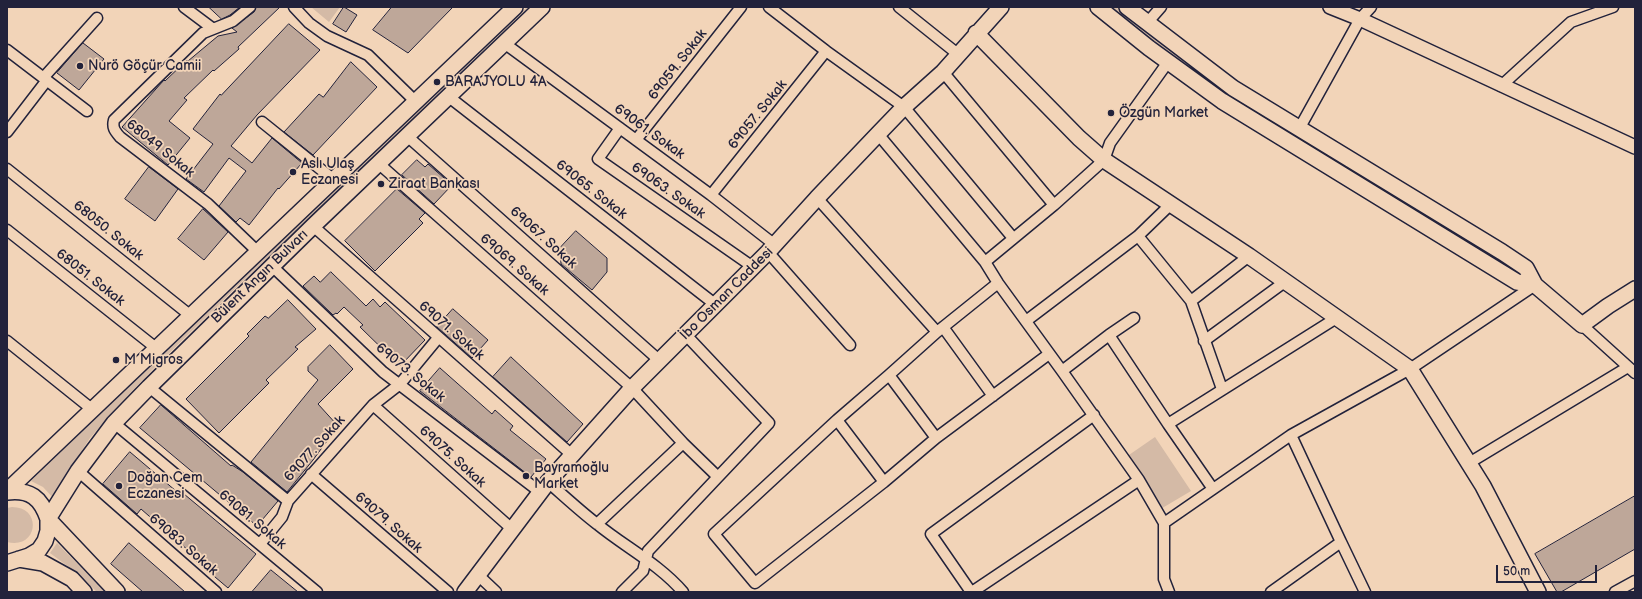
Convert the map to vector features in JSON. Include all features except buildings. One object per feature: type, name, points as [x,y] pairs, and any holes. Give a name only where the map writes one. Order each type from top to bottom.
[{"type":"main road","name":"Bülent Angın Bulvarı","points":[[7,491],[515,7]]},
{"type":"main road","name":"Bülent Angın Bulvarı","points":[[11,560],[29,556],[38,550],[45,541],[48,530],[48,519],[78,471],[114,423],[313,226],[542,7]]},
{"type":"main road","name":"İbo Osman Caddesi","points":[[465,592],[544,487],[632,388],[772,249],[817,198],[904,107],[943,72],[959,55],[976,33],[1001,7]]},
{"type":"main road","points":[[1098,7],[1168,62],[1222,101],[1510,278],[1517,282],[1535,285]]},
{"type":"main road","points":[[1127,7],[1233,88],[1526,268],[1535,285],[1582,325],[1635,289]]},
{"type":"main road","points":[[976,33],[1079,138],[1104,160],[1249,256],[1410,369],[1483,486],[1538,592]]},
{"type":"main road","points":[[7,491],[17,491],[29,494],[38,500],[45,509],[48,519],[117,592]]},
{"type":"main road","points":[[11,560],[43,563],[72,579],[84,592]]},
{"type":"street","points":[[184,7],[212,28]]},
{"type":"street","name":"68049 Sokak","points":[[250,7],[233,21],[223,26],[212,28],[203,33],[114,120],[113,125],[120,137],[208,204],[258,252]]},
{"type":"street","points":[[294,7],[309,23],[327,36],[368,55],[416,102]]},
{"type":"street","name":"69059. Sokak","points":[[636,140],[741,7]]},
{"type":"street","points":[[769,7],[826,51],[904,107],[1013,238]]},
{"type":"street","points":[[900,7],[959,55]]},
{"type":"street","points":[[1147,23],[1160,7]]},
{"type":"street","points":[[1330,7],[1635,147]]},
{"type":"street","points":[[1299,129],[1360,20],[1371,7]]},
{"type":"street","points":[[1501,86],[1571,22],[1613,7]]},
{"type":"street","points":[[7,132],[45,79],[97,18]]},
{"type":"street","name":"69061. Sokak","points":[[504,43],[711,195],[772,249],[850,345]]},
{"type":"street","points":[[7,50],[87,111]]},
{"type":"street","name":"69057. Sokak","points":[[711,195],[826,51]]},
{"type":"street","points":[[985,262],[1054,205],[1104,160],[1110,143],[1168,62]]},
{"type":"street","points":[[943,72],[1054,205]]},
{"type":"street","name":"69065. Sokak","points":[[449,97],[716,305]]},
{"type":"street","points":[[262,122],[334,180]]},
{"type":"street","name":"69063. Sokak","points":[[620,128],[598,159],[753,268]]},
{"type":"street","points":[[878,134],[985,262],[998,283],[1094,415],[1139,480],[1164,523],[1164,579],[1168,592]]},
{"type":"street","name":"69067. Sokak","points":[[407,136],[660,361]]},
{"type":"street","name":"69069. Sokak","points":[[378,163],[632,388],[683,443],[718,477]]},
{"type":"street","name":"68050. Sokak","points":[[9,173],[191,316]]},
{"type":"street","points":[[817,198],[940,330],[993,396]]},
{"type":"street","points":[[1026,321],[1138,236],[1170,205]]},
{"type":"street","name":"69071. Sokak","points":[[313,226],[572,455]]},
{"type":"street","name":"68051. Sokak","points":[[7,230],[156,348]]},
{"type":"street","points":[[1138,236],[1190,301],[1222,389]]},
{"type":"street","points":[[1190,301],[1249,256]]},
{"type":"street","name":"69073. Sokak","points":[[272,266],[382,372],[597,524],[670,578],[683,592]]},
{"type":"street","points":[[1204,341],[1286,282]]},
{"type":"street","points":[[998,283],[940,330],[837,420],[714,534],[755,583],[884,482],[936,438],[1049,354]]},
{"type":"street","points":[[1164,523],[1291,435],[1410,369],[1535,285]]},
{"type":"street","points":[[1168,424],[1338,317]]},
{"type":"street","points":[[1062,371],[1134,318]]},
{"type":"street","points":[[1469,463],[1632,370],[1582,325]]},
{"type":"street","points":[[622,592],[643,571],[648,551],[769,423],[686,335]]},
{"type":"street","points":[[1110,335],[1212,489]]},
{"type":"street","name":"69077. Sokak","points":[[149,387],[288,501],[373,405],[400,384],[438,338]]},
{"type":"street","points":[[7,341],[92,410]]},
{"type":"street","points":[[889,375],[936,438]]},
{"type":"street","name":"69075. Sokak","points":[[373,405],[512,529]]},
{"type":"street","points":[[1094,415],[931,534],[972,592],[1139,480]]},
{"type":"street","points":[[837,420],[884,482]]},
{"type":"street","name":"69081. Sokak","points":[[114,423],[317,592]]},
{"type":"street","points":[[1291,435],[1365,592]]},
{"type":"street","points":[[597,524],[683,443]]},
{"type":"street","name":"69083. Sokak","points":[[78,471],[216,592]]},
{"type":"street","name":"69079. Sokak","points":[[311,474],[448,592]]},
{"type":"street","points":[[260,544],[282,517],[288,501]]},
{"type":"street","points":[[1271,592],[1341,542]]},
{"type":"street","points":[[478,575],[496,592]]},
{"type":"street","points":[[1621,590],[1635,581]]},
{"type":"shaded area","points":[[311,7],[340,7],[329,22]]},
{"type":"shaded area","points":[[527,7],[532,7],[387,146],[248,276],[154,368],[90,438],[68,472],[55,500],[43,487],[31,481],[154,362]]},
{"type":"shaded area","points":[[1111,7],[1116,7],[1155,40],[1228,94],[1523,275],[1520,279],[1226,97],[1151,42]]},
{"type":"shaded area","points":[[1155,437],[1191,491],[1159,510],[1126,457]]},
{"type":"shaded area","points":[[12,507],[22,509],[29,514],[32,520],[33,528],[30,534],[25,540],[17,543],[7,542],[7,508]]},
{"type":"shaded area","points":[[57,543],[105,592],[97,592],[78,574],[50,553]]},
{"type":"place","name":"Nurö Göçür Camii","points":[[80,66]]},
{"type":"place","name":"BARAJYOLU 4A","points":[[437,82]]},
{"type":"place","name":"Özgün Market","points":[[1111,113]]},
{"type":"place","name":"Aslı Ulaş Eczanesi","points":[[293,172]]},
{"type":"place","name":"Ziraat Bankası","points":[[381,184]]},
{"type":"place","name":"M Migros","points":[[116,360]]},
{"type":"place","name":"Bayramoğlu Market","points":[[526,476]]},
{"type":"place","name":"Doğan Cem Eczanesi","points":[[119,486]]}]
